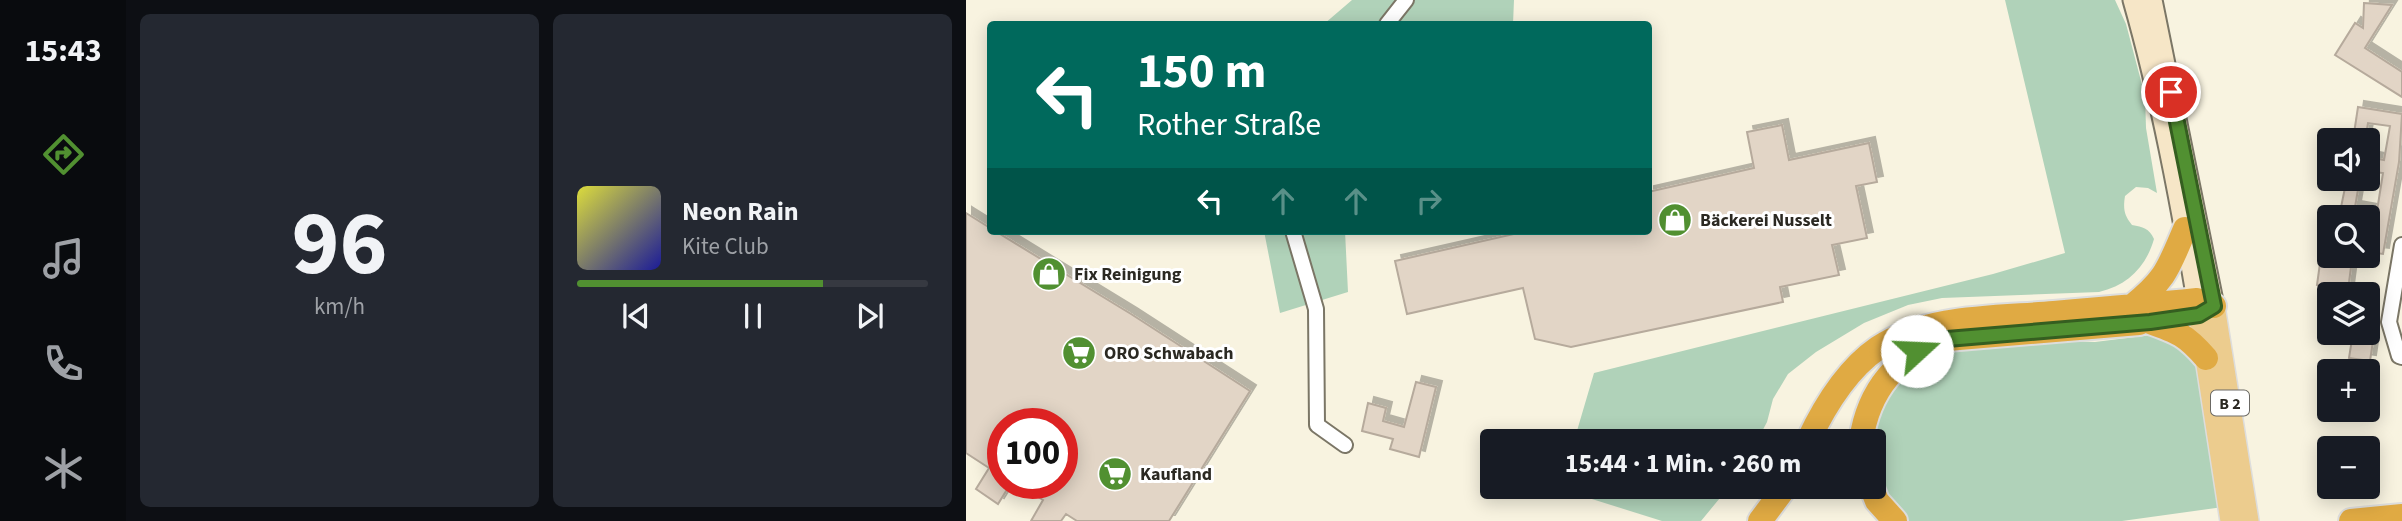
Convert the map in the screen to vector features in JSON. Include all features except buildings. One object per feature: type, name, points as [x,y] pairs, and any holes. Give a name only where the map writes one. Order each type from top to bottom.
[{"type":"highway","points":[[2140,315],[2167,272],[2185,229]]},
{"type":"highway","points":[[1863,429],[1873,396],[1885,378],[1899,364],[1931,344],[1947,339],[2203,307]]},
{"type":"highway","points":[[1814,429],[1830,400],[1861,361],[1904,334],[1947,323],[2140,315],[2180,333],[2206,358]]},
{"type":"highway","points":[[1760,521],[1776,499]]},
{"type":"highway","points":[[1876,499],[1895,521]]},
{"type":"highway","points":[[2351,521],[2402,516]]},
{"type":"main road","points":[[2144,2],[2153,70],[2203,307]]},
{"type":"main road","points":[[2144,2],[2203,307]]},
{"type":"main road","name":"B 2","points":[[2203,307],[2206,358],[2231,521]]},
{"type":"main road","name":"B 2","points":[[2203,307],[2248,521]]},
{"type":"street","points":[[1389,21],[1406,0]]},
{"type":"street","points":[[1294,235],[1316,309],[1317,425],[1345,445]]},
{"type":"street","points":[[2402,245],[2389,322],[2399,356],[2402,357]]},
{"type":"green space","points":[[1352,0],[1514,0],[1513,21],[1328,21]]},
{"type":"green space","points":[[2005,0],[2115,0],[2126,24],[2145,96],[2146,128],[2157,193],[2148,188],[2136,187],[2125,196],[2125,212],[2129,221],[2132,225],[2148,230],[2154,239],[2141,266],[2119,285],[2099,292],[1942,298],[1908,305],[1864,323],[1816,352],[1788,374],[1773,399],[1763,429],[1578,429],[1594,373],[1993,274],[2065,253]]},
{"type":"green space","points":[[1265,235],[1345,235],[1348,292],[1280,313]]},
{"type":"green space","points":[[2151,335],[2166,338],[2196,362],[2223,507],[2122,521],[1908,521],[1886,493],[1886,429],[1871,429],[1901,373],[1949,349],[2063,341],[2095,342]]},
{"type":"green space","points":[[1592,499],[1719,499],[1701,521],[1662,521]]},
{"type":"place","name":"Bäckerei Nusselt","points":[[1675,220]]},
{"type":"place","name":"Fix Reinigung","points":[[1049,274]]},
{"type":"place","name":"ORO Schwabach","points":[[1079,353]]},
{"type":"place","name":"Kaufland","points":[[1115,474]]},
{"type":"route","points":[[1917,351],[1947,339],[2150,322],[2199,315],[2214,306],[2171,92]]}]
